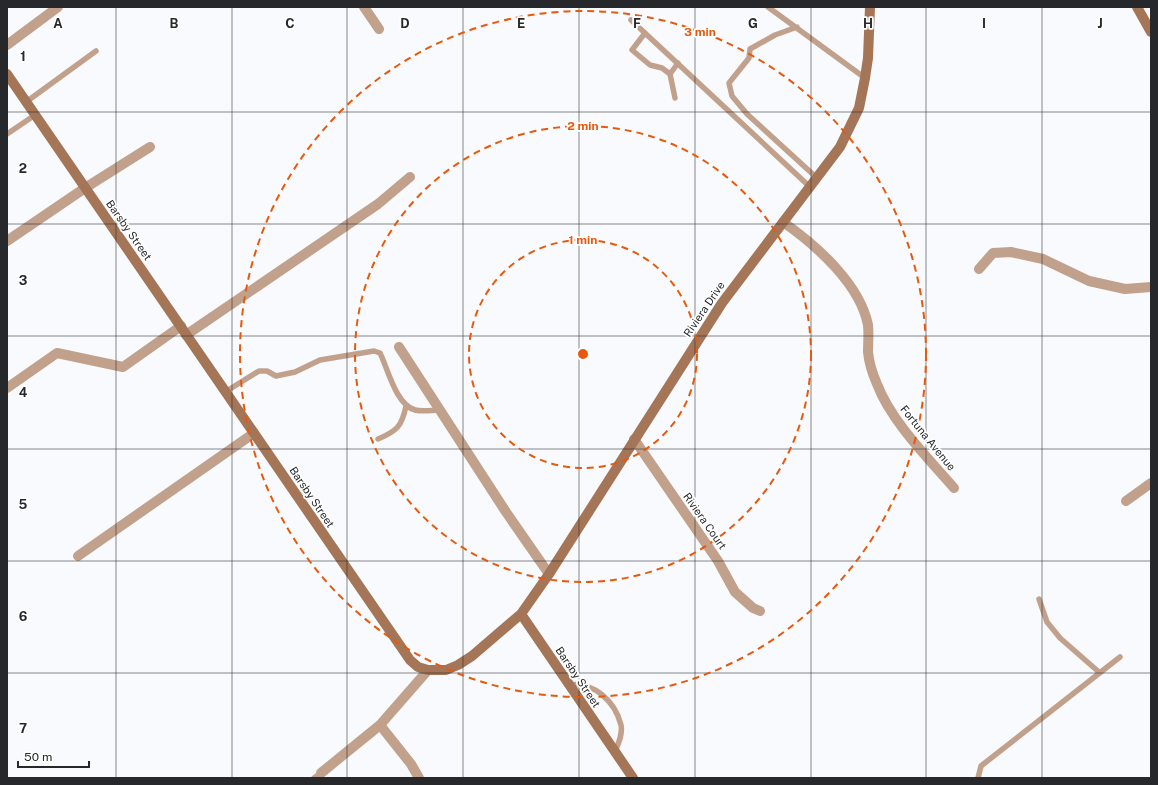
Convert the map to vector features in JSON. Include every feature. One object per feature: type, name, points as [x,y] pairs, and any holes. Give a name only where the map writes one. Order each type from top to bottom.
[{"type":"street","points":[[7,44],[58,7]]},
{"type":"street","points":[[364,7],[379,29]]},
{"type":"street","name":"Riviera Drive","points":[[520,614],[549,574],[722,303],[840,147],[859,108],[868,58],[870,7]]},
{"type":"street","points":[[1137,7],[1151,32]]},
{"type":"street","name":"Barsby Street","points":[[7,74],[410,660],[418,667],[428,670]]},
{"type":"street","points":[[7,241],[85,188],[150,147]]},
{"type":"street","points":[[7,388],[57,353],[123,367],[183,331],[378,204],[410,177]]},
{"type":"street","name":"Fortuna Avenue","points":[[783,222],[807,239],[830,262],[853,290],[864,310],[868,326],[868,354],[880,391],[894,417],[954,488]]},
{"type":"street","points":[[979,269],[993,253],[1011,252],[1043,259],[1089,281],[1125,289],[1151,287]]},
{"type":"street","points":[[399,347],[506,512],[549,574]]},
{"type":"street","points":[[78,556],[254,434]]},
{"type":"street","name":"Riviera Court","points":[[634,439],[718,561],[735,592],[753,608],[760,611]]},
{"type":"street","points":[[1126,501],[1151,483]]},
{"type":"street","points":[[318,776],[380,725],[428,670],[446,670],[458,665],[472,656],[520,614]]},
{"type":"street","name":"Barsby Street","points":[[520,614],[633,778]]},
{"type":"street","points":[[380,725],[412,764],[418,778]]},
{"type":"lane","points":[[768,7],[865,78]]},
{"type":"lane","points":[[631,20],[810,187]]},
{"type":"lane","points":[[797,27],[750,49],[749,58],[729,83],[732,96],[747,114],[817,178]]},
{"type":"lane","points":[[645,33],[632,50],[650,65],[662,68],[670,74],[674,98]]},
{"type":"lane","points":[[26,102],[96,51]]},
{"type":"lane","points":[[670,74],[678,63]]},
{"type":"lane","points":[[7,134],[35,115]]},
{"type":"lane","points":[[225,392],[259,371],[267,371],[276,376],[295,372],[320,360],[374,350],[380,353],[393,386],[406,406],[415,410],[440,410]]},
{"type":"lane","points":[[378,439],[392,433],[400,426],[404,417],[406,406]]},
{"type":"lane","points":[[1039,599],[1047,622],[1060,638],[1100,673]]},
{"type":"lane","points":[[978,778],[981,766],[1120,657]]},
{"type":"lane","points":[[569,685],[586,685],[600,693],[610,702],[621,726],[620,736],[615,752]]}]
